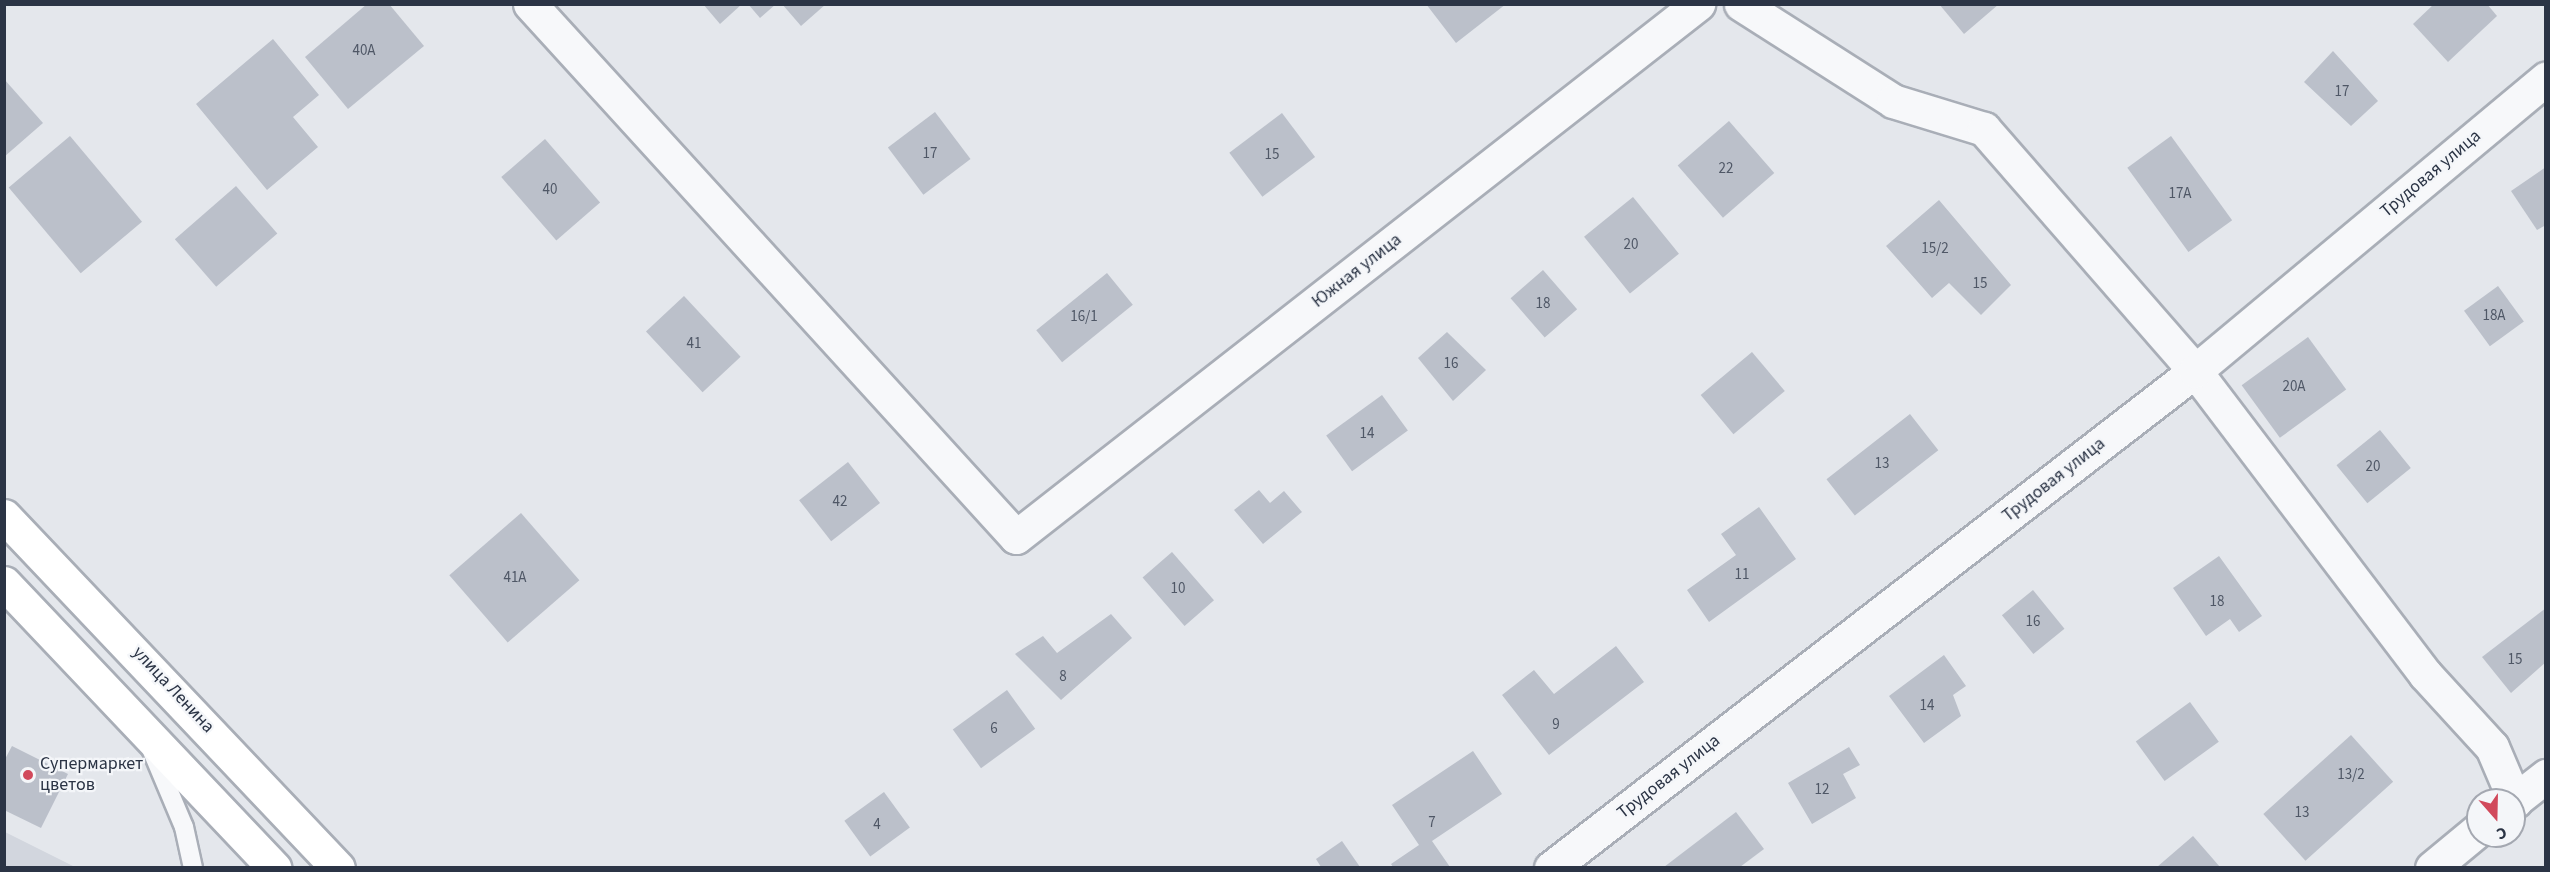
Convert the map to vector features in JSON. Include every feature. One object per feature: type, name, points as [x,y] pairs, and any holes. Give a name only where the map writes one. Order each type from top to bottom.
[{"type":"main road","name":"улица Ленина","points":[[4,516],[338,867]]},
{"type":"main road","points":[[4,583],[140,722],[274,867]]},
{"type":"street","name":"Южная улица","points":[[530,4],[1016,537],[1698,4]]},
{"type":"street","points":[[1741,4],[1893,101],[1984,129],[2195,371],[2425,674],[2531,791]]},
{"type":"street","name":"Трудовая улица","points":[[1551,867],[2195,371],[2546,79]]},
{"type":"street","points":[[2432,867],[2466,840]]},
{"type":"lane","points":[[140,722],[184,827],[193,867]]},
{"type":"shaded area","points":[[5,832],[75,867],[5,867]]},
{"type":"building","points":[[367,4],[389,4],[424,46],[348,109],[305,57]]},
{"type":"building","points":[[703,4],[742,4],[720,24]]},
{"type":"building","points":[[748,4],[776,4],[760,18]]},
{"type":"building","points":[[782,4],[826,4],[801,26]]},
{"type":"building","points":[[1426,4],[1506,4],[1456,43]]},
{"type":"building","points":[[1939,4],[1999,4],[1964,34]]},
{"type":"building","points":[[2434,4],[2487,4],[2497,16],[2448,62],[2413,24]]},
{"type":"building","points":[[273,39],[319,95],[293,117],[318,147],[267,190],[196,104]]},
{"type":"building","points":[[2333,51],[2378,101],[2351,126],[2304,82]]},
{"type":"building","points":[[4,79],[43,123],[4,157]]},
{"type":"building","points":[[935,112],[971,159],[923,195],[888,148]]},
{"type":"building","points":[[1282,113],[1315,157],[1262,197],[1229,153]]},
{"type":"building","points":[[1729,121],[1774,173],[1723,218],[1678,166]]},
{"type":"building","points":[[70,136],[142,222],[81,273],[9,187]]},
{"type":"building","points":[[2171,136],[2232,220],[2188,252],[2127,168]]},
{"type":"building","points":[[545,139],[600,202],[556,240],[501,177]]},
{"type":"building","points":[[2546,167],[2546,225],[2537,230],[2511,191]]},
{"type":"building","points":[[236,186],[277,234],[216,287],[175,239]]},
{"type":"building","points":[[1633,197],[1679,254],[1630,293],[1584,237]]},
{"type":"building","points":[[1939,200],[2011,285],[1981,315],[1949,283],[1932,298],[1886,246]]},
{"type":"building","points":[[1543,270],[1577,309],[1545,337],[1511,298]]},
{"type":"building","points":[[1107,273],[1133,305],[1062,362],[1036,330]]},
{"type":"building","points":[[2498,286],[2524,322],[2490,346],[2464,311]]},
{"type":"building","points":[[684,296],[741,357],[703,392],[646,331]]},
{"type":"building","points":[[1447,332],[1486,370],[1453,401],[1418,358]]},
{"type":"building","points":[[2308,337],[2346,390],[2280,438],[2242,385]]},
{"type":"building","points":[[1752,352],[1785,391],[1733,434],[1701,395]]},
{"type":"building","points":[[1382,395],[1408,431],[1352,471],[1326,436]]},
{"type":"building","points":[[1910,414],[1938,450],[1855,516],[1826,479]]},
{"type":"building","points":[[2380,430],[2411,468],[2367,503],[2336,465]]},
{"type":"building","points":[[848,462],[880,503],[831,541],[799,500]]},
{"type":"building","points":[[1259,490],[1270,503],[1284,491],[1302,512],[1263,544],[1234,510]]},
{"type":"building","points":[[1759,507],[1796,559],[1709,622],[1687,590],[1736,555],[1721,534]]},
{"type":"building","points":[[521,513],[579,580],[508,642],[449,575]]},
{"type":"building","points":[[1172,552],[1214,600],[1185,626],[1143,578]]},
{"type":"building","points":[[2219,556],[2262,616],[2239,632],[2230,619],[2206,636],[2173,588]]},
{"type":"building","points":[[2033,590],[2064,629],[2033,654],[2002,615]]},
{"type":"building","points":[[2546,608],[2546,662],[2511,693],[2482,657]]},
{"type":"building","points":[[1111,614],[1132,638],[1061,700],[1015,654],[1043,636],[1057,653]]},
{"type":"building","points":[[1616,646],[1644,682],[1549,755],[1502,695],[1534,670],[1554,694]]},
{"type":"building","points":[[1944,655],[1966,686],[1953,695],[1961,716],[1924,743],[1889,696]]},
{"type":"building","points":[[1007,690],[1035,729],[981,768],[953,729]]},
{"type":"building","points":[[2190,702],[2219,742],[2165,781],[2136,741]]},
{"type":"building","points":[[2351,735],[2393,782],[2305,861],[2263,814]]},
{"type":"building","points":[[12,746],[68,774],[41,828],[4,810],[4,761]]},
{"type":"building","points":[[1849,747],[1860,765],[1843,774],[1856,798],[1812,824],[1788,783]]},
{"type":"building","points":[[1473,751],[1502,794],[1432,841],[1450,867],[1393,867],[1391,864],[1419,845],[1392,805]]},
{"type":"building","points":[[884,792],[910,828],[870,856],[844,821]]},
{"type":"building","points":[[1736,812],[1764,849],[1740,867],[1664,867]]},
{"type":"building","points":[[2193,836],[2220,867],[2157,867]]},
{"type":"building","points":[[1342,841],[1360,867],[1321,867],[1316,859]]},
{"type":"place","name":"Супермаркет цветов","points":[[28,775]]}]
